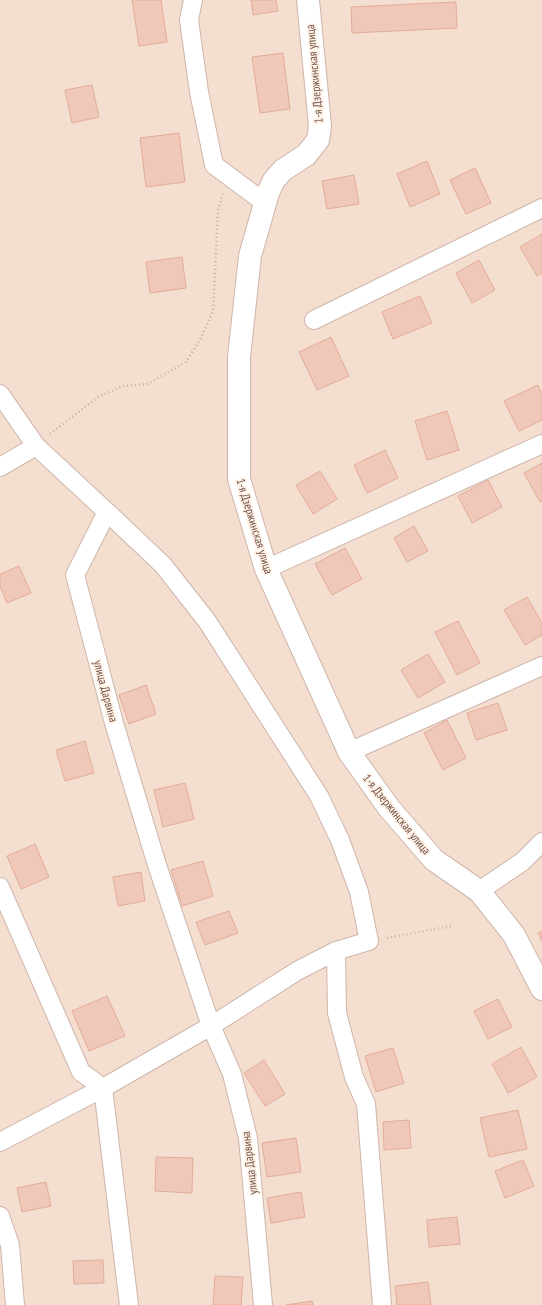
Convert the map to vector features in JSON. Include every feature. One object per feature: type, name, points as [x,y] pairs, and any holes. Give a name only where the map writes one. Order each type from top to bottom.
[{"type":"street","points":[[193,0],[189,20],[199,92],[214,165],[265,203]]},
{"type":"street","name":"1-я Дзержинская улица","points":[[308,0],[320,126],[318,140],[306,155],[283,170],[274,180],[265,203],[250,256],[239,357],[239,479],[266,569],[349,752],[389,808],[434,860],[479,891],[514,935],[542,989]]},
{"type":"street","points":[[314,320],[542,208]]},
{"type":"street","points":[[0,394],[36,446],[163,565],[207,621],[319,796],[340,840],[359,892],[369,941],[336,951],[297,971],[211,1026],[103,1088],[0,1142]]},
{"type":"street","points":[[266,569],[542,444]]},
{"type":"street","points":[[0,467],[36,446]]},
{"type":"street","name":"улица Дарвина","points":[[107,512],[75,575],[123,753],[157,865],[211,1026],[232,1074],[248,1138],[263,1305]]},
{"type":"street","points":[[349,752],[542,666]]},
{"type":"street","points":[[479,891],[522,862],[542,842]]},
{"type":"street","points":[[0,887],[81,1072],[103,1088],[129,1305]]},
{"type":"street","points":[[336,951],[337,1013],[354,1077],[366,1104],[382,1305]]},
{"type":"street","points":[[0,1216],[10,1245],[15,1305]]},
{"type":"path","points":[[36,446],[62,424],[98,398],[123,386],[148,384],[186,362],[201,338],[213,311],[218,211],[221,195],[225,189]]},
{"type":"path","points":[[369,941],[451,926]]},
{"type":"shaded area","points":[[0,0],[542,0],[542,1305],[0,1305]]},
{"type":"building","points":[[132,0],[161,0],[167,42],[139,46]]},
{"type":"building","points":[[251,0],[276,0],[278,11],[253,15]]},
{"type":"building","points":[[456,2],[457,28],[352,33],[351,7]]},
{"type":"building","points":[[283,53],[290,109],[260,113],[252,57]]},
{"type":"building","points":[[92,85],[99,117],[72,123],[65,90]]},
{"type":"building","points":[[179,133],[185,182],[146,187],[140,138]]},
{"type":"building","points":[[427,161],[440,194],[410,207],[397,174]]},
{"type":"building","points":[[475,168],[491,203],[466,214],[450,180]]},
{"type":"building","points":[[354,175],[359,204],[327,209],[322,181]]},
{"type":"building","points":[[542,234],[542,273],[537,276],[520,247]]},
{"type":"building","points":[[182,257],[186,288],[150,293],[146,262]]},
{"type":"building","points":[[479,260],[495,290],[472,303],[456,273]]},
{"type":"building","points":[[420,296],[432,323],[393,339],[382,312]]},
{"type":"building","points":[[331,337],[349,376],[317,390],[299,352]]},
{"type":"building","points":[[538,385],[542,394],[542,420],[519,431],[504,401]]},
{"type":"building","points":[[447,411],[459,450],[427,460],[415,421]]},
{"type":"building","points":[[385,450],[398,478],[367,493],[354,465]]},
{"type":"building","points":[[542,463],[542,501],[540,502],[524,473]]},
{"type":"building","points":[[320,471],[337,499],[313,514],[296,485]]},
{"type":"building","points":[[488,480],[502,507],[472,523],[458,496]]},
{"type":"building","points":[[414,526],[428,551],[407,562],[394,538]]},
{"type":"building","points":[[345,548],[362,579],[332,595],[315,564]]},
{"type":"building","points":[[19,566],[31,593],[7,603],[0,586],[0,574]]},
{"type":"building","points":[[527,597],[542,623],[542,635],[525,645],[504,610]]},
{"type":"building","points":[[458,621],[480,663],[457,675],[435,632]]},
{"type":"building","points":[[428,654],[445,682],[418,698],[401,670]]},
{"type":"building","points":[[146,685],[156,714],[129,724],[119,695]]},
{"type":"building","points":[[498,703],[507,730],[476,740],[467,713]]},
{"type":"building","points":[[447,720],[466,758],[443,770],[424,733]]},
{"type":"building","points":[[85,741],[94,773],[65,781],[56,750]]},
{"type":"building","points":[[185,783],[194,819],[163,827],[154,790]]},
{"type":"building","points":[[35,844],[49,877],[21,889],[7,856]]},
{"type":"building","points":[[203,861],[213,896],[182,906],[171,870]]},
{"type":"building","points":[[141,872],[145,901],[118,906],[113,877]]},
{"type":"building","points":[[229,911],[238,933],[205,945],[196,922]]},
{"type":"building","points":[[542,931],[542,941],[538,933]]},
{"type":"building","points":[[107,996],[125,1036],[89,1051],[72,1011]]},
{"type":"building","points":[[498,999],[512,1027],[488,1039],[474,1011]]},
{"type":"building","points":[[521,1047],[537,1077],[508,1093],[492,1064]]},
{"type":"building","points":[[393,1048],[404,1083],[376,1092],[365,1056]]},
{"type":"building","points":[[264,1060],[285,1094],[265,1106],[244,1073]]},
{"type":"building","points":[[518,1110],[527,1149],[489,1157],[480,1118]]},
{"type":"building","points":[[409,1120],[411,1148],[384,1150],[383,1122]]},
{"type":"building","points":[[296,1138],[301,1172],[267,1177],[262,1143]]},
{"type":"building","points":[[156,1157],[193,1158],[192,1193],[155,1191]]},
{"type":"building","points":[[523,1160],[534,1186],[505,1198],[495,1171]]},
{"type":"building","points":[[46,1182],[51,1206],[22,1212],[17,1188]]},
{"type":"building","points":[[301,1192],[305,1217],[271,1223],[267,1198]]},
{"type":"building","points":[[457,1217],[460,1244],[429,1247],[427,1220]]},
{"type":"building","points":[[103,1260],[104,1283],[74,1284],[73,1261]]},
{"type":"building","points":[[215,1276],[243,1277],[241,1305],[213,1305]]},
{"type":"building","points":[[428,1282],[431,1305],[397,1305],[395,1286]]},
{"type":"building","points":[[312,1301],[313,1305],[286,1305]]}]
